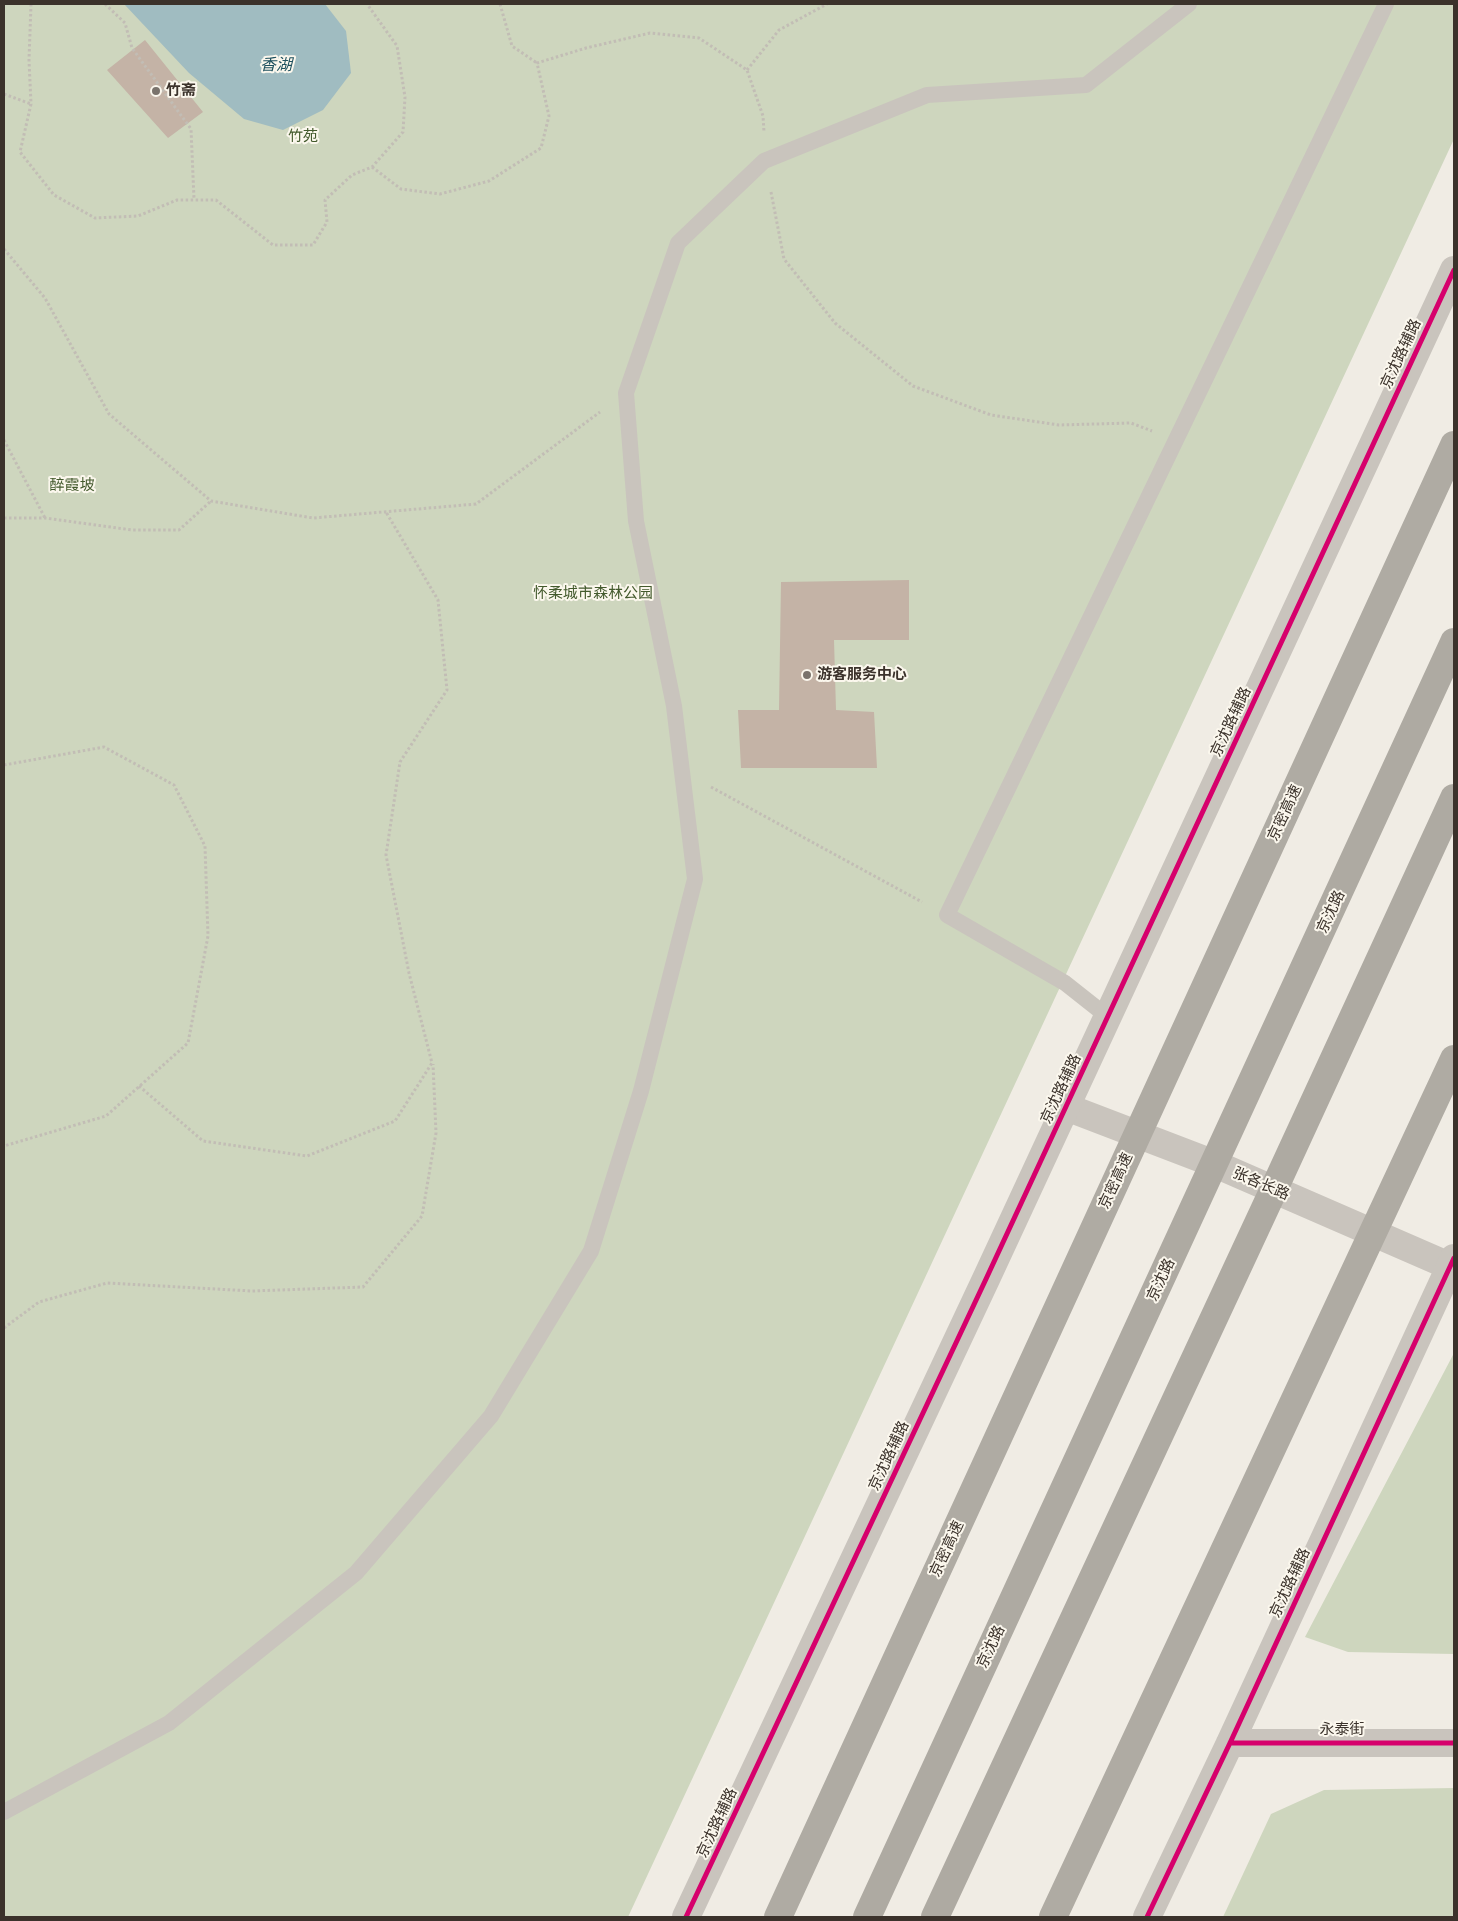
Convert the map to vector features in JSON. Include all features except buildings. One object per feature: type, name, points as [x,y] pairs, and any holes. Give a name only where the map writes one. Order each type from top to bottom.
[{"type":"highway","name":"京密高速","points":[[778,1917],[1454,444]]},
{"type":"highway","name":"京沈路","points":[[867,1917],[1454,642]]},
{"type":"highway","points":[[935,1917],[1454,798]]},
{"type":"highway","points":[[1053,1917],[1454,1059]]},
{"type":"street","name":"京沈路辅路","points":[[686,1917],[1108,1017],[1454,270]]},
{"type":"street","name":"张各长路","points":[[1066,1107],[1215,1164],[1453,1264]]},
{"type":"street","name":"京沈路辅路","points":[[1147,1917],[1453,1264]]},
{"type":"street","name":"永泰街","points":[[1230,1743],[1454,1743]]},
{"type":"lane","points":[[4,1812],[169,1723],[356,1573],[491,1416],[591,1251],[641,1090],[695,879],[674,706],[636,520],[626,393],[678,243],[764,161],[927,95],[1086,84],[1189,4]]},
{"type":"lane","points":[[1108,1017],[1065,983],[947,916],[1386,4]]},
{"type":"path","points":[[31,4],[29,60],[31,104],[20,152],[54,195],[95,218],[138,216],[177,200],[216,200],[273,245],[313,245],[327,222],[325,200],[352,175],[372,167],[403,132],[405,97],[397,46],[367,4]]},
{"type":"path","points":[[105,4],[125,23],[132,48],[191,129],[194,200]]},
{"type":"path","points":[[372,167],[401,189],[440,194],[490,181],[541,148],[549,116],[537,62],[512,46],[500,4]]},
{"type":"path","points":[[747,70],[780,30],[827,4]]},
{"type":"path","points":[[537,62],[650,33],[699,38],[747,70],[763,116],[764,161],[784,259],[835,323],[913,386],[992,414],[1059,425],[1131,423],[1177,440]]},
{"type":"path","points":[[4,94],[31,104]]},
{"type":"path","points":[[4,249],[45,298],[109,414],[211,501],[313,518],[476,504],[626,393]]},
{"type":"path","points":[[4,440],[45,518]]},
{"type":"path","points":[[4,518],[45,518],[132,530],[179,530],[211,501]]},
{"type":"path","points":[[4,1328],[40,1302],[107,1283],[252,1291],[363,1286],[422,1216],[436,1133],[432,1063],[409,973],[386,855],[400,762],[447,690],[438,600],[386,512]]},
{"type":"path","points":[[4,765],[104,748],[174,785],[206,846],[208,936],[188,1043],[106,1116],[4,1146]]},
{"type":"path","points":[[682,771],[947,916]]},
{"type":"path","points":[[139,1086],[203,1141],[307,1156],[395,1121],[432,1063]]},
{"type":"green space","name":"怀柔城市森林公园","points":[[4,4],[1454,4],[1454,139],[628,1917],[4,1917]]},
{"type":"green space","points":[[1454,1353],[1454,1654],[1348,1652],[1305,1637]]},
{"type":"green space","points":[[1454,1788],[1454,1917],[1223,1917],[1271,1814],[1324,1790]]},
{"type":"water","name":"香湖","points":[[124,4],[325,4],[346,31],[351,73],[323,110],[283,130],[244,119],[189,73]]},
{"type":"cycle path","points":[[686,1917],[986,1279],[1454,270]]},
{"type":"cycle path","points":[[1147,1917],[1230,1743],[1454,1258]]},
{"type":"cycle path","points":[[1230,1743],[1454,1743]]},
{"type":"place","name":"竹斋","points":[[156,91]]},
{"type":"place","name":"游客服务中心","points":[[807,675]]},
{"type":"park label","name":"竹苑","points":[[303,137]]},
{"type":"park label","name":"醉霞坡","points":[[72,486]]}]
